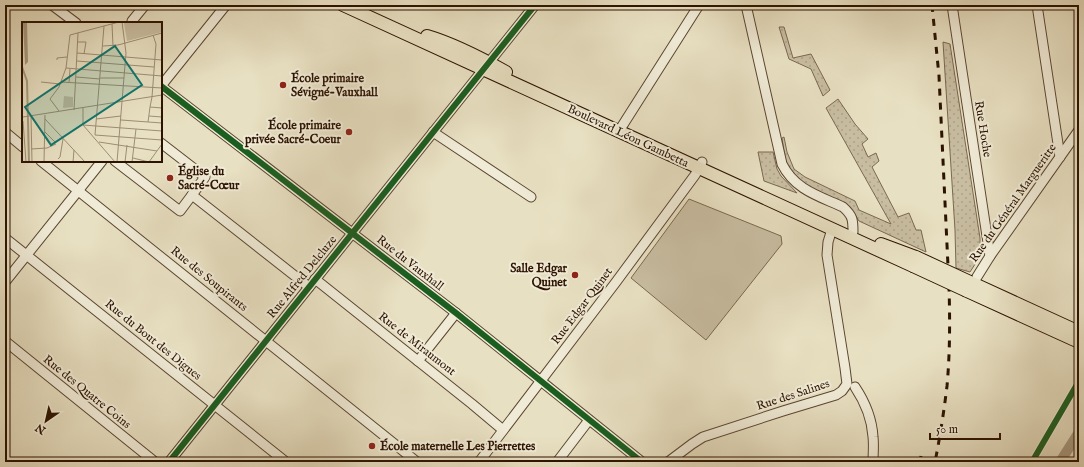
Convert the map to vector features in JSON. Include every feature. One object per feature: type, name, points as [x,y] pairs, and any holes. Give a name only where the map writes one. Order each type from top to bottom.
[{"type":"main road","name":"Boulevard Léon Gambetta","points":[[343,5],[486,66],[700,165],[832,229],[914,262]]},
{"type":"main road","name":"Boulevard Léon Gambetta","points":[[358,5],[409,29],[444,41],[486,66]]},
{"type":"main road","name":"Boulevard Léon Gambetta","points":[[700,165],[784,199],[914,262]]},
{"type":"main road","points":[[914,262],[969,287],[1079,342]]},
{"type":"main road","points":[[969,287],[1079,332]]},
{"type":"street","points":[[52,5],[75,22]]},
{"type":"street","points":[[132,22],[145,5]]},
{"type":"street","points":[[162,85],[226,5]]},
{"type":"street","name":"Rue Alfred Delcluze","points":[[169,462],[534,5]]},
{"type":"street","points":[[620,129],[699,5]]},
{"type":"street","points":[[746,5],[782,164],[788,174],[798,185],[847,211],[852,219],[853,232]]},
{"type":"street","name":"Rue Hoche","points":[[952,5],[990,256]]},
{"type":"street","points":[[1037,5],[1060,157]]},
{"type":"street","name":"Rue du Vauxhall","points":[[162,87],[456,313],[642,462]]},
{"type":"street","name":"Rue du Général Margueritte","points":[[969,287],[1079,130]]},
{"type":"street","points":[[5,132],[22,145]]},
{"type":"street","points":[[433,132],[531,197]]},
{"type":"street","points":[[117,162],[180,211],[205,178],[162,144]]},
{"type":"street","name":"Rue des Soupirants","points":[[42,162],[417,462]]},
{"type":"street","points":[[5,282],[101,162]]},
{"type":"street","name":"Rue Edgar Quinet","points":[[478,462],[695,175],[700,165]]},
{"type":"street","points":[[192,195],[309,287]]},
{"type":"street","name":"Rue des Salines","points":[[672,461],[703,437],[831,397],[839,393],[845,387],[847,380],[827,255],[828,242],[832,229]]},
{"type":"street","name":"Rue du Bout des Digues","points":[[5,238],[286,462]]},
{"type":"street","name":"Rue de Miraumont","points":[[316,279],[503,430]]},
{"type":"street","points":[[418,361],[456,313]]},
{"type":"street","name":"Rue des Quatre Coins","points":[[5,341],[155,462]]},
{"type":"street","points":[[855,387],[862,397],[868,414],[873,436],[873,462]]},
{"type":"street","points":[[556,462],[589,420]]},
{"type":"shaded area","points":[[779,27],[784,27],[793,58],[811,54],[830,90],[823,96],[811,69],[789,59]]},
{"type":"shaded area","points":[[943,42],[950,44],[980,238],[979,258],[970,272],[956,268]]},
{"type":"shaded area","points":[[838,99],[855,124],[868,139],[862,144],[868,157],[876,153],[879,161],[872,167],[898,217],[909,213],[916,230],[921,230],[926,252],[859,221],[847,204],[802,184],[786,165],[782,138],[784,137],[787,152],[794,169],[805,177],[855,201],[859,210],[891,224],[826,108]]},
{"type":"shaded area","points":[[758,152],[773,152],[777,169],[781,176],[797,193],[764,181]]},
{"type":"shaded area","points":[[689,199],[781,236],[782,244],[706,340],[631,278]]},
{"type":"waterway","points":[[1060,462],[1079,432]]},
{"type":"railway","points":[[932,5],[939,76],[950,312],[947,386],[935,462]]},
{"type":"railway","points":[[920,462],[921,456]]},
{"type":"cycle path","points":[[169,462],[535,5]]},
{"type":"cycle path","points":[[162,87],[456,313],[642,462]]},
{"type":"cycle path","points":[[1032,462],[1079,381]]},
{"type":"place","name":"École primaire Sévigné-Vauxhall","points":[[283,85]]},
{"type":"place","name":"École primaire privée Sacré-Coeur","points":[[349,132]]},
{"type":"place","name":"Église du Sacré-Cœur","points":[[170,178]]},
{"type":"place","name":"Salle Edgar Quinet","points":[[575,275]]},
{"type":"place","name":"École maternelle Les Pierrettes","points":[[372,446]]}]
